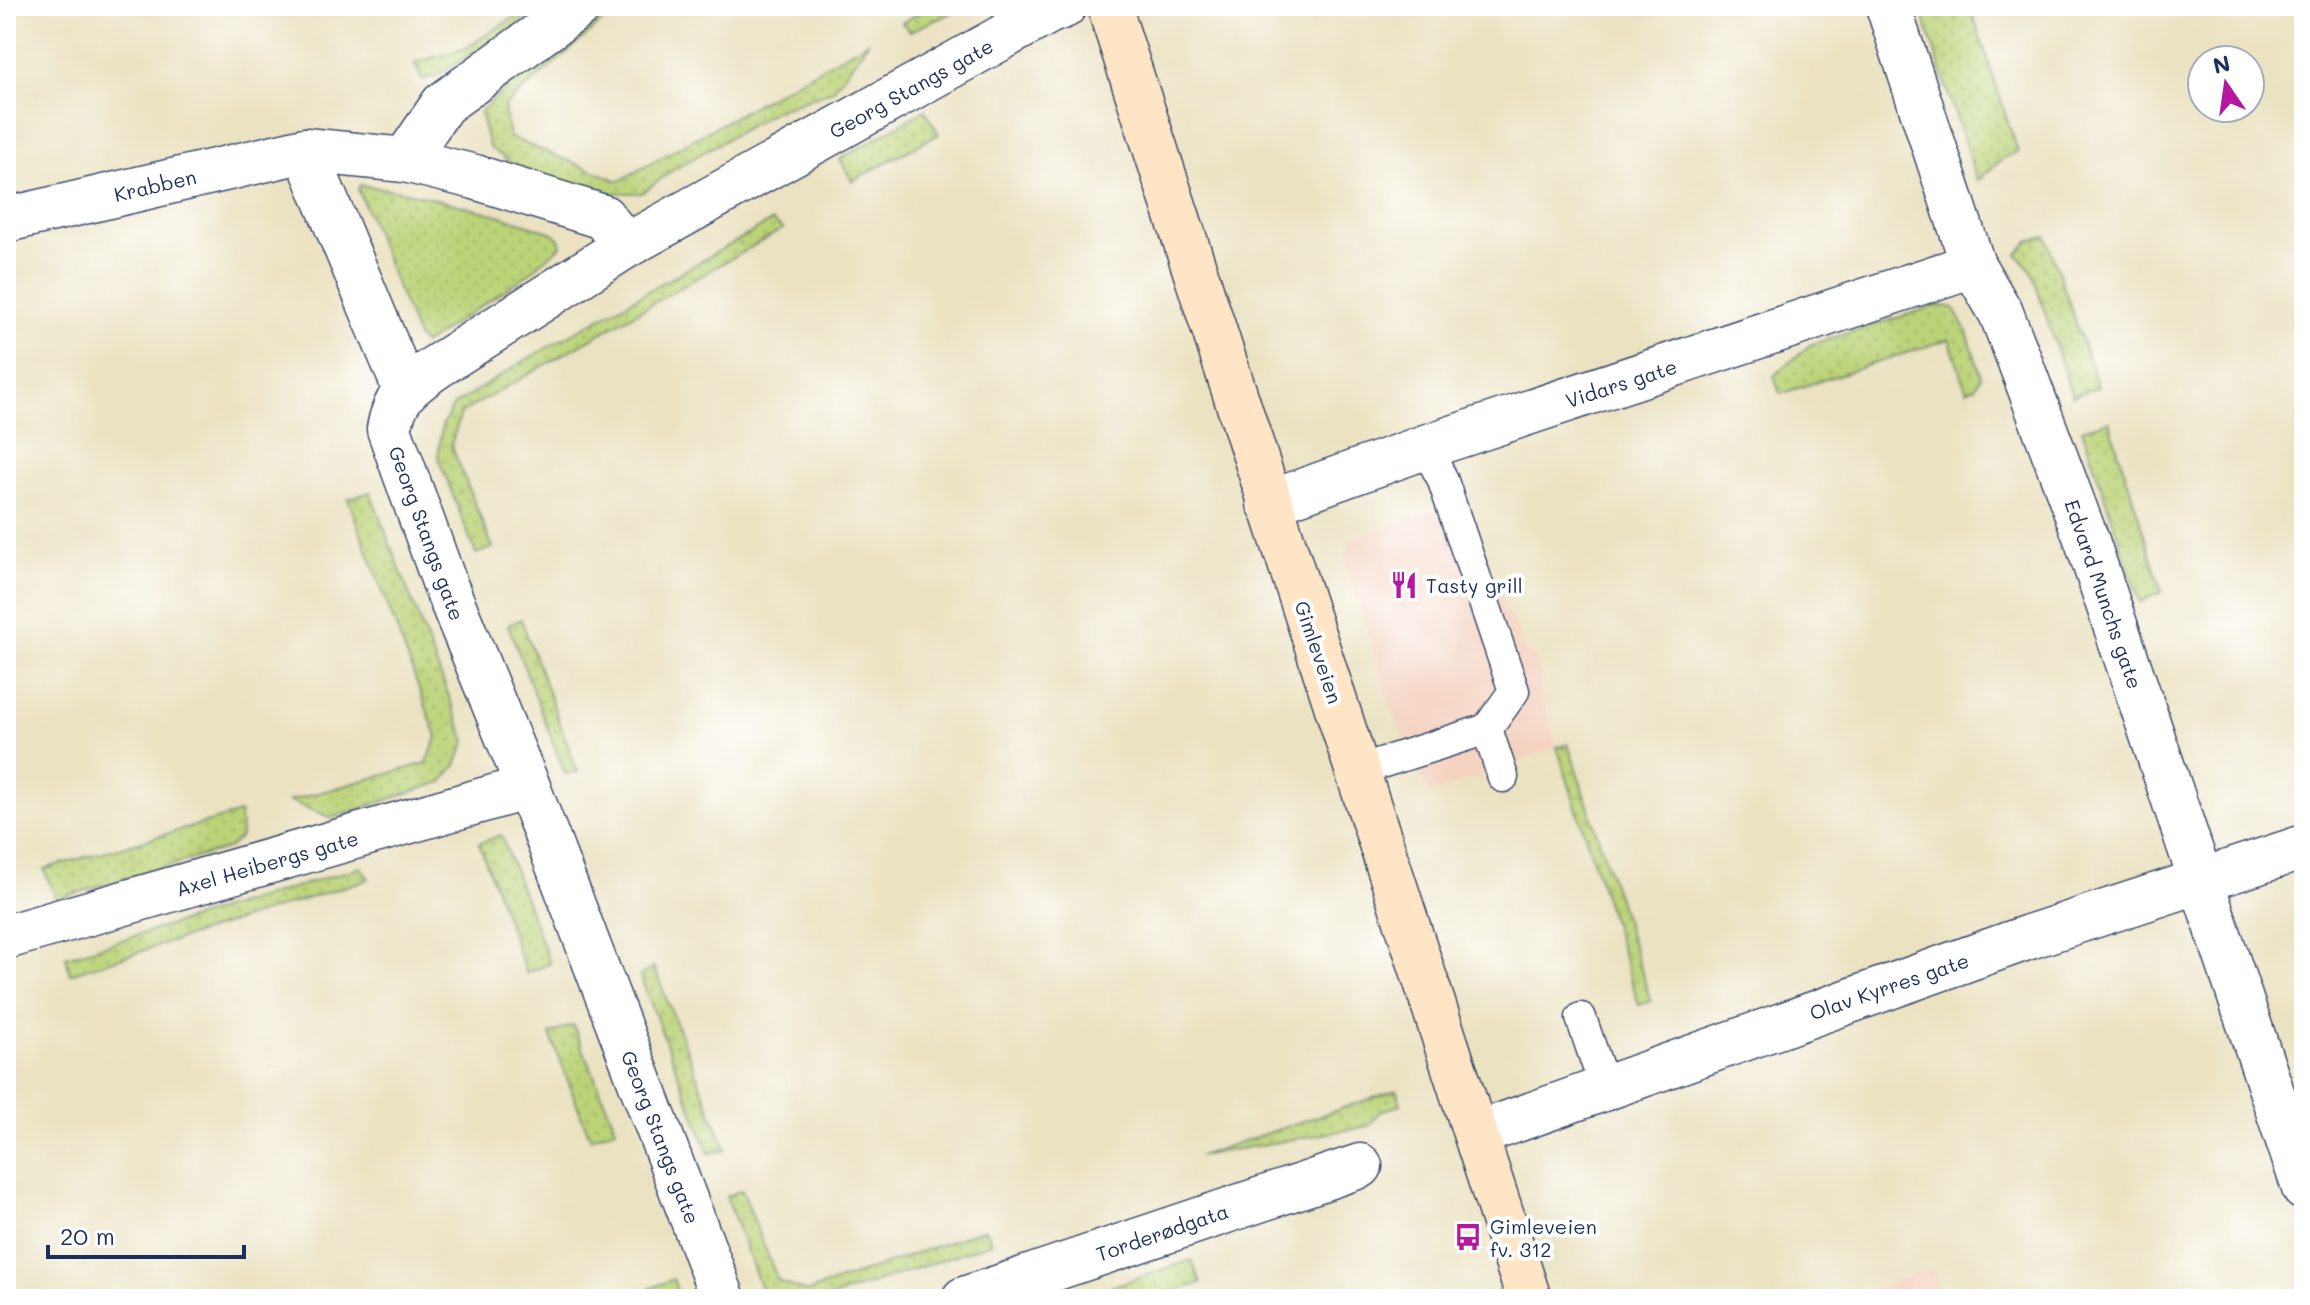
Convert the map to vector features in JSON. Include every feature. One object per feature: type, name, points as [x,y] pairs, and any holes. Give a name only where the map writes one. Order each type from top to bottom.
[{"type":"main road","name":"Gimleveien","points":[[1109,6],[1529,1299]]},
{"type":"street","points":[[405,160],[443,104],[579,6]]},
{"type":"street","name":"Georg Stangs gate","points":[[723,1299],[528,787],[446,587],[389,429],[392,410],[405,389],[626,246],[1064,6]]},
{"type":"street","name":"Edvard Munchs gate","points":[[1888,6],[1973,265],[2001,313],[2082,526],[2304,1188]]},
{"type":"street","points":[[305,150],[405,389]]},
{"type":"street","name":"Krabben","points":[[6,220],[305,150],[405,160],[475,177],[603,217],[626,246]]},
{"type":"street","name":"Vidars gate","points":[[1269,503],[1425,447],[1973,265]]},
{"type":"street","name":"Axel Heibergs gate","points":[[6,937],[528,787]]},
{"type":"street","name":"Olav Kyrres gate","points":[[1477,1134],[2014,942],[2304,847]]},
{"type":"street","name":"Torderødgata","points":[[964,1299],[1360,1166]]},
{"type":"lane","points":[[1359,770],[1487,729],[1514,691],[1442,478],[1425,447]]},
{"type":"lane","points":[[1487,729],[1503,777]]},
{"type":"lane","points":[[1581,1018],[1605,1088]]},
{"type":"shaded area","points":[[1467,500],[1509,617],[1513,617],[1526,652],[1532,651],[1544,686],[1538,688],[1557,747],[1429,795],[1391,707],[1344,558],[1353,538]]},
{"type":"shaded area","points":[[1932,1268],[1943,1299],[1841,1299]]},
{"type":"green space","points":[[531,6],[546,6],[436,76],[422,80],[415,63],[466,48]]},
{"type":"green space","points":[[610,6],[620,6],[504,107],[509,137],[619,181],[869,41],[833,90],[775,111],[673,170],[642,193],[608,193],[541,176],[514,165],[489,147],[480,112]]},
{"type":"green space","points":[[930,6],[968,6],[910,31],[902,23]]},
{"type":"green space","points":[[1920,6],[1970,6],[2018,152],[2005,157],[1977,181]]},
{"type":"green space","points":[[925,110],[939,134],[852,181],[840,159]]},
{"type":"green space","points":[[360,185],[407,192],[498,215],[553,233],[561,246],[527,275],[424,344],[418,339],[358,189]]},
{"type":"green space","points":[[772,221],[783,229],[461,413],[451,445],[493,548],[476,554],[438,457],[442,426],[454,405],[527,359]]},
{"type":"green space","points":[[2046,236],[2098,387],[2072,396],[2031,270],[2017,254],[2029,241]]},
{"type":"green space","points":[[1938,305],[1954,308],[1966,329],[1981,376],[1975,387],[1967,391],[1949,339],[1780,394],[1774,376],[1810,345]]},
{"type":"green space","points":[[2109,421],[2162,592],[2140,602],[2082,429]]},
{"type":"green space","points":[[370,492],[466,741],[456,765],[442,782],[332,818],[289,801],[427,763],[437,737],[348,499]]},
{"type":"green space","points":[[521,619],[578,772],[565,774],[508,625]]},
{"type":"green space","points":[[1568,744],[1651,1001],[1639,1005],[1557,747]]},
{"type":"green space","points":[[240,813],[241,836],[229,848],[56,899],[44,869]]},
{"type":"green space","points":[[501,835],[550,964],[526,973],[479,843]]},
{"type":"green space","points":[[361,867],[369,879],[70,974],[66,957]]},
{"type":"green space","points":[[654,967],[726,1150],[709,1153],[640,976]]},
{"type":"green space","points":[[573,1025],[616,1129],[590,1138],[550,1034]]},
{"type":"green space","points":[[1397,1090],[1401,1105],[1380,1111],[1369,1126],[1199,1156]]},
{"type":"green space","points":[[742,1190],[778,1281],[807,1292],[985,1229],[992,1243],[826,1299],[765,1299],[726,1196]]},
{"type":"green space","points":[[1192,1260],[1201,1283],[1153,1299],[1074,1299]]},
{"type":"green space","points":[[673,1279],[680,1299],[652,1299],[649,1289]]},
{"type":"place","name":"Tasty grill","points":[[1404,585]]},
{"type":"place","name":"Gimleveien fv. 312","points":[[1468,1237]]}]
